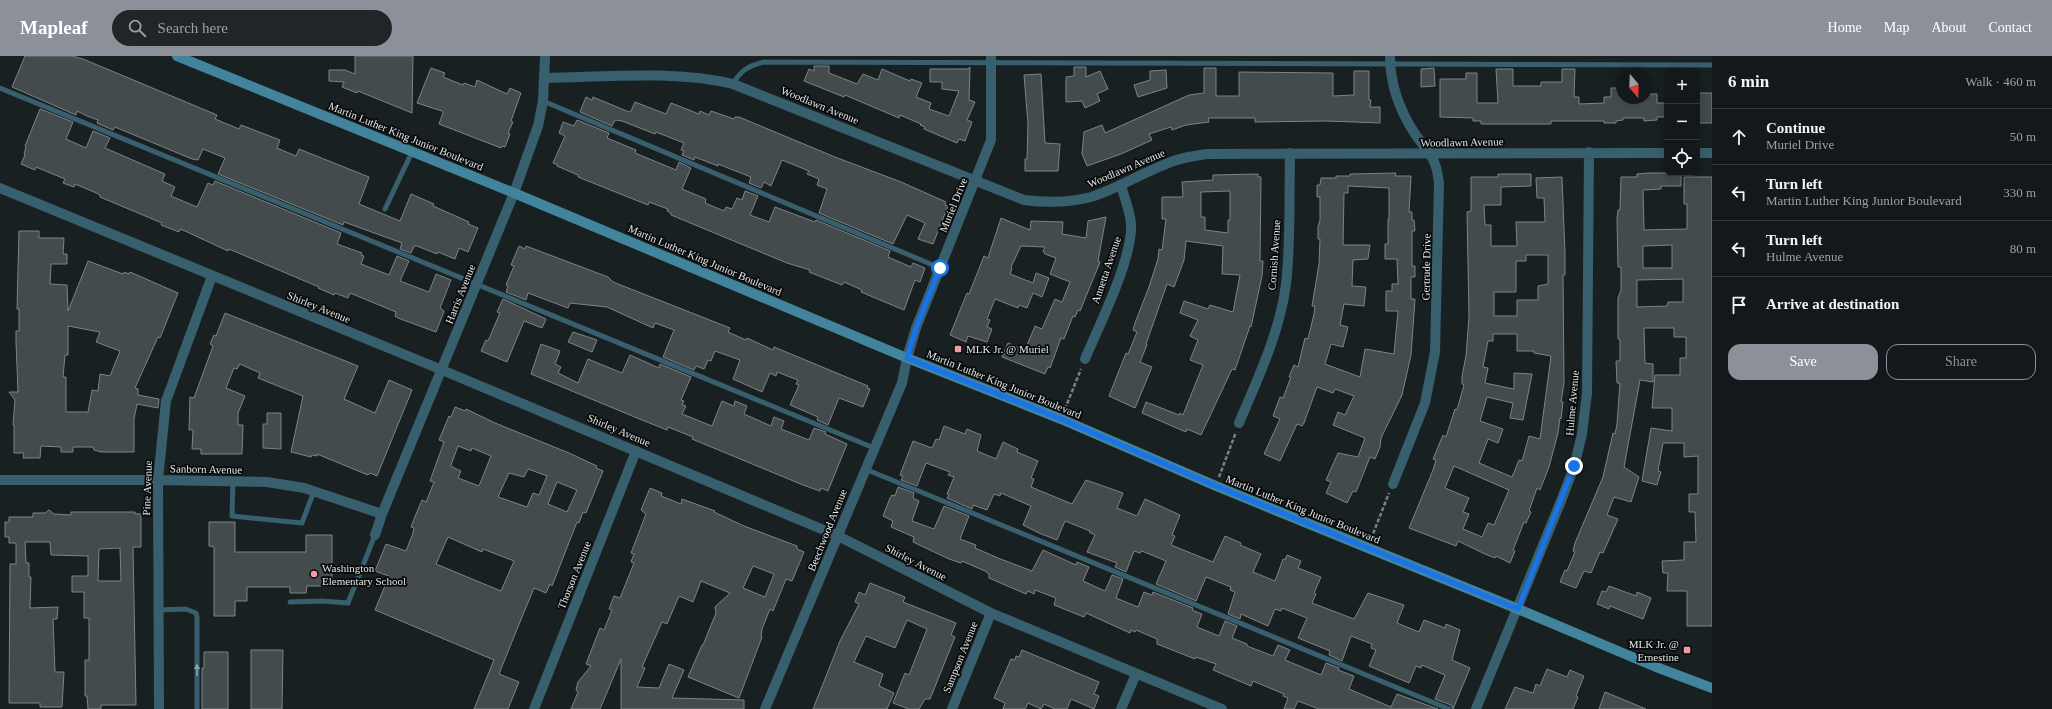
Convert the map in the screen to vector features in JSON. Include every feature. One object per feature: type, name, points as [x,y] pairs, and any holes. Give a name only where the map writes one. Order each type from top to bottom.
[{"type":"main road","name":"Martin Luther King Junior Boulevard","points":[[183,57],[514,193],[907,358],[1061,419],[1216,486],[1656,667],[1712,688]]},
{"type":"street","name":"Harris Avenue","points":[[375,535],[382,514],[514,193],[538,126],[543,101],[545,56]]},
{"type":"street","name":"Muriel Drive","points":[[907,358],[916,328],[976,181],[991,140],[990,60]]},
{"type":"street","name":"Gertrude Drive","points":[[1390,61],[1394,90],[1402,112],[1431,154],[1437,166],[1439,183],[1435,352],[1425,403],[1393,484]]},
{"type":"street","name":"Woodlawn Avenue","points":[[545,78],[680,76],[709,78],[733,84],[1024,200],[1046,203],[1091,197],[1121,186],[1166,164],[1187,157],[1228,153],[1664,153]]},
{"type":"street","name":"Hulme Avenue","points":[[1476,709],[1561,501],[1574,466],[1582,434],[1587,393],[1589,152]]},
{"type":"street","name":"Cornish Avenue","points":[[1239,423],[1279,321],[1286,285],[1289,248],[1290,153]]},
{"type":"street","points":[[1700,153],[1712,153]]},
{"type":"street","name":"Annetta Avenue","points":[[1085,359],[1120,272],[1130,241],[1130,212],[1121,186]]},
{"type":"street","name":"Shirley Avenue","points":[[0,188],[442,370],[838,536],[991,613],[1222,709]]},
{"type":"street","name":"Pine Avenue","points":[[159,709],[158,480],[166,401],[212,276]]},
{"type":"street","name":"Beechwood Avenue","points":[[765,709],[902,384],[907,358]]},
{"type":"street","name":"Thorson Avenue","points":[[534,709],[636,451]]},
{"type":"street","name":"Sanborn Avenue","points":[[0,480],[233,481],[285,484],[314,491],[382,514]]},
{"type":"street","name":"Sampson Avenue","points":[[952,709],[991,613]]},
{"type":"street","points":[[1121,709],[1136,674]]},
{"type":"lane","points":[[733,84],[740,72],[749,65],[764,62],[990,60],[1390,61],[1712,64]]},
{"type":"lane","points":[[0,88],[874,448]]},
{"type":"lane","points":[[543,101],[940,268]]},
{"type":"lane","points":[[385,209],[412,152]]},
{"type":"lane","points":[[865,469],[1449,709]]},
{"type":"lane","points":[[233,481],[232,516],[302,523],[314,491]]},
{"type":"lane","points":[[290,602],[322,601],[348,603],[375,535]]},
{"type":"lane","points":[[159,610],[186,609],[196,613],[197,709]]},
{"type":"path","points":[[1061,419],[1085,359]]},
{"type":"path","points":[[1216,486],[1239,423]]},
{"type":"path","points":[[1367,548],[1393,484]]},
{"type":"building","points":[[25,56],[72,56],[83,59],[217,115],[215,119],[239,129],[241,125],[280,140],[277,148],[296,156],[299,149],[369,177],[359,204],[400,221],[411,194],[434,204],[433,206],[469,222],[468,224],[478,228],[468,252],[459,248],[455,259],[417,246],[414,246],[411,253],[400,249],[402,243],[344,222],[343,225],[218,174],[225,158],[203,149],[198,160],[192,159],[115,127],[113,130],[97,123],[98,120],[77,111],[76,115],[12,87]]},
{"type":"building","points":[[355,56],[413,56],[412,113],[358,91],[357,93],[342,87],[344,82],[329,81],[329,70],[345,70],[355,74]]},
{"type":"building","points":[[814,66],[829,66],[829,73],[857,84],[863,74],[878,80],[882,69],[910,81],[911,79],[922,83],[916,97],[931,103],[929,109],[949,116],[959,91],[942,89],[942,82],[930,82],[930,69],[968,69],[970,67],[969,100],[975,102],[967,120],[972,122],[965,141],[959,139],[957,143],[924,129],[925,127],[920,125],[921,124],[900,115],[899,118],[845,95],[844,97],[804,81],[809,69],[814,71]]},
{"type":"building","points":[[1074,67],[1086,67],[1086,77],[1100,71],[1108,89],[1097,94],[1100,101],[1085,108],[1082,101],[1066,102],[1066,77],[1074,76]]},
{"type":"building","points":[[431,68],[445,73],[443,77],[463,85],[464,83],[475,87],[477,80],[507,94],[510,88],[521,93],[511,121],[513,122],[508,133],[510,134],[505,147],[502,146],[501,148],[439,124],[443,113],[442,111],[417,103]]},
{"type":"building","points":[[1204,68],[1216,68],[1216,96],[1239,96],[1239,72],[1333,73],[1333,96],[1354,95],[1354,71],[1369,71],[1370,107],[1380,107],[1380,123],[1327,121],[1255,122],[1255,118],[1208,118],[1209,122],[1186,125],[1172,130],[1171,127],[1149,134],[1152,140],[1121,154],[1087,166],[1082,154],[1084,132],[1102,125],[1105,133],[1189,95],[1204,93]]},
{"type":"building","points":[[1434,68],[1435,86],[1421,87],[1421,69]]},
{"type":"building","points":[[1496,69],[1513,69],[1513,86],[1541,86],[1541,82],[1562,82],[1562,69],[1575,69],[1574,97],[1579,97],[1579,104],[1604,103],[1604,97],[1611,97],[1611,88],[1616,88],[1616,104],[1652,104],[1652,94],[1657,94],[1657,103],[1664,103],[1664,117],[1657,117],[1657,120],[1644,121],[1644,118],[1623,118],[1623,120],[1616,121],[1616,123],[1604,123],[1604,121],[1551,121],[1551,124],[1481,124],[1481,121],[1473,121],[1473,118],[1440,117],[1440,79],[1466,79],[1466,73],[1477,73],[1477,103],[1498,103]]},
{"type":"building","points":[[1166,70],[1167,88],[1138,97],[1134,85],[1150,80],[1150,71]]},
{"type":"building","points":[[1041,74],[1045,143],[1060,144],[1058,171],[1025,171],[1025,159],[1027,159],[1028,124],[1024,75]]},
{"type":"building","points":[[1700,93],[1712,93],[1712,123],[1700,123]]},
{"type":"building","points":[[586,97],[592,100],[593,97],[629,112],[631,111],[635,102],[666,114],[671,103],[699,114],[700,111],[709,115],[711,111],[734,119],[735,117],[739,117],[835,157],[901,182],[946,202],[945,205],[948,206],[933,244],[918,239],[925,223],[907,215],[893,244],[819,213],[827,189],[817,185],[819,179],[807,174],[809,171],[782,160],[771,186],[764,182],[761,188],[749,183],[751,177],[718,164],[718,166],[695,157],[694,160],[682,155],[684,151],[681,150],[684,143],[656,132],[655,134],[622,121],[615,120],[612,126],[580,112]]},
{"type":"building","points":[[40,109],[73,122],[66,139],[86,148],[93,131],[110,138],[105,148],[165,174],[162,181],[175,187],[171,196],[197,207],[208,183],[213,185],[215,181],[341,233],[337,244],[362,253],[361,255],[364,256],[361,264],[389,275],[397,256],[409,261],[400,281],[429,292],[436,274],[451,280],[440,308],[444,311],[436,332],[398,318],[395,316],[396,312],[350,293],[348,298],[335,293],[334,295],[318,288],[319,287],[229,249],[228,251],[185,231],[180,229],[179,232],[161,225],[162,223],[100,197],[100,195],[94,192],[75,184],[74,187],[63,183],[65,179],[36,167],[35,170],[21,164],[25,155],[25,146]]},
{"type":"building","points":[[577,120],[609,133],[607,138],[636,150],[635,153],[676,170],[679,162],[691,168],[682,189],[706,199],[705,203],[724,211],[726,207],[732,209],[737,198],[742,200],[745,191],[758,196],[750,215],[769,222],[775,207],[815,222],[816,220],[890,251],[888,257],[911,267],[913,263],[925,268],[920,282],[915,280],[904,310],[861,292],[862,290],[844,282],[842,285],[809,272],[810,270],[787,263],[671,215],[671,213],[667,211],[668,209],[649,202],[648,205],[578,177],[578,175],[553,163],[565,136],[559,133],[563,122],[574,126]]},
{"type":"building","points":[[1396,173],[1395,176],[1411,176],[1409,212],[1412,212],[1412,220],[1414,220],[1415,231],[1412,231],[1412,266],[1415,266],[1415,277],[1411,277],[1411,299],[1415,299],[1411,355],[1402,395],[1381,438],[1380,447],[1375,459],[1370,457],[1356,492],[1353,491],[1347,503],[1326,493],[1331,482],[1326,480],[1338,453],[1358,457],[1365,438],[1333,425],[1338,412],[1345,415],[1354,396],[1335,389],[1333,393],[1317,387],[1304,423],[1302,426],[1297,424],[1280,461],[1264,454],[1280,419],[1273,416],[1280,397],[1283,398],[1294,365],[1298,367],[1305,338],[1308,339],[1314,314],[1315,306],[1312,306],[1319,264],[1320,239],[1318,239],[1318,227],[1320,220],[1320,197],[1317,197],[1317,185],[1320,185],[1321,178],[1336,178],[1336,176],[1350,176],[1350,174]],"holes":[[[1348,186],[1389,188],[1388,244],[1385,244],[1385,259],[1397,259],[1398,284],[1392,284],[1392,291],[1386,291],[1386,311],[1398,311],[1394,354],[1365,349],[1360,377],[1325,364],[1331,344],[1343,347],[1348,327],[1340,325],[1344,304],[1364,306],[1366,287],[1352,286],[1353,260],[1368,259],[1370,245],[1343,245],[1344,193],[1348,193]]]},
{"type":"building","points":[[1648,173],[1664,173],[1664,176],[1681,176],[1681,186],[1661,186],[1661,189],[1643,190],[1644,230],[1687,229],[1687,204],[1684,204],[1684,177],[1712,177],[1712,626],[1687,626],[1687,591],[1667,591],[1668,573],[1663,573],[1662,561],[1684,560],[1684,542],[1696,542],[1695,512],[1689,512],[1689,494],[1698,494],[1698,456],[1684,457],[1684,443],[1663,443],[1658,471],[1661,472],[1657,485],[1642,481],[1651,428],[1672,431],[1672,408],[1652,408],[1655,375],[1680,375],[1680,358],[1686,358],[1686,337],[1674,337],[1674,328],[1644,328],[1645,363],[1653,364],[1653,382],[1640,380],[1624,467],[1639,477],[1631,502],[1614,497],[1607,515],[1618,519],[1603,553],[1600,552],[1591,573],[1584,571],[1576,588],[1560,582],[1565,570],[1567,571],[1575,552],[1573,551],[1575,543],[1603,477],[1613,433],[1615,434],[1617,424],[1620,383],[1617,383],[1616,361],[1620,361],[1620,339],[1618,339],[1618,298],[1621,290],[1621,267],[1618,267],[1617,219],[1618,210],[1620,210],[1621,177],[1637,177],[1637,174]],"holes":[[[1672,245],[1672,268],[1643,268],[1643,246]],[[1683,279],[1683,302],[1668,302],[1667,306],[1637,307],[1637,280]]]},
{"type":"building","points":[[1258,174],[1258,177],[1261,177],[1260,261],[1263,261],[1262,276],[1251,327],[1250,326],[1235,370],[1232,369],[1201,435],[1187,429],[1186,432],[1142,413],[1146,402],[1179,415],[1180,413],[1183,415],[1203,365],[1190,360],[1198,340],[1190,336],[1198,320],[1180,313],[1184,301],[1208,309],[1210,305],[1233,312],[1240,275],[1222,274],[1223,246],[1186,241],[1184,260],[1174,287],[1167,284],[1140,362],[1152,367],[1135,408],[1109,396],[1126,353],[1128,354],[1137,332],[1133,330],[1135,323],[1149,287],[1158,259],[1159,249],[1162,250],[1166,219],[1162,219],[1162,197],[1183,197],[1182,182],[1213,180],[1213,175]],"holes":[[[1230,191],[1230,220],[1228,220],[1228,233],[1205,230],[1205,217],[1201,217],[1201,192]]]},
{"type":"building","points":[[1498,174],[1531,174],[1531,186],[1501,187],[1501,205],[1484,205],[1485,225],[1491,225],[1491,246],[1517,246],[1516,222],[1545,222],[1544,198],[1537,198],[1536,178],[1562,177],[1565,254],[1565,275],[1563,275],[1564,383],[1561,402],[1563,402],[1561,419],[1560,418],[1558,433],[1549,467],[1540,490],[1537,488],[1529,511],[1531,512],[1526,523],[1524,522],[1513,550],[1515,551],[1510,563],[1496,556],[1495,558],[1485,554],[1458,541],[1456,546],[1409,528],[1433,470],[1436,460],[1433,459],[1443,435],[1446,437],[1455,409],[1457,410],[1464,385],[1462,384],[1462,376],[1466,356],[1469,316],[1467,212],[1471,211],[1471,177],[1498,177]],"holes":[[[1526,255],[1548,255],[1548,284],[1538,286],[1538,300],[1517,300],[1517,316],[1494,316],[1494,292],[1516,292],[1516,261],[1526,261]],[[1493,334],[1517,334],[1517,351],[1534,351],[1534,353],[1551,356],[1540,439],[1529,436],[1522,461],[1519,460],[1512,477],[1479,463],[1488,439],[1498,443],[1503,429],[1480,421],[1487,397],[1513,403],[1510,418],[1523,420],[1532,374],[1514,373],[1514,389],[1485,383],[1488,368],[1483,367],[1488,341],[1493,341]],[[1454,466],[1509,490],[1494,525],[1488,523],[1482,537],[1463,529],[1469,514],[1463,512],[1469,498],[1445,488]]]},
{"type":"building","points":[[1106,217],[1098,261],[1100,262],[1080,311],[1078,310],[1075,317],[1073,316],[1064,339],[1061,338],[1050,368],[1048,367],[1045,374],[1002,357],[1008,343],[1025,350],[1035,326],[1042,329],[1055,299],[1062,302],[1070,282],[1050,274],[1056,258],[1045,254],[1043,251],[1045,247],[1021,246],[1011,267],[1010,274],[1033,283],[1036,273],[1049,278],[1042,297],[1033,293],[1027,308],[1019,305],[1018,308],[995,299],[987,319],[990,320],[987,327],[992,329],[987,342],[968,336],[966,342],[950,335],[967,293],[969,294],[984,256],[988,258],[1001,218],[1030,230],[1031,221],[1063,222],[1062,234],[1086,238],[1088,221]]},
{"type":"building","points":[[19,231],[39,231],[39,238],[64,238],[63,254],[67,254],[67,264],[51,264],[50,284],[67,285],[68,311],[88,261],[123,274],[124,272],[129,274],[130,272],[178,293],[160,338],[158,337],[135,388],[138,389],[138,395],[159,399],[158,408],[137,404],[134,419],[134,452],[101,452],[94,450],[93,447],[73,447],[73,452],[61,452],[61,447],[41,446],[40,458],[23,458],[24,453],[14,453],[13,425],[15,400],[9,392],[18,392],[16,331],[19,331],[19,309],[17,309]],"holes":[[[68,326],[100,332],[96,342],[120,351],[110,376],[100,374],[98,391],[92,390],[88,412],[66,412],[66,377],[63,377],[65,355],[68,355]]]},
{"type":"building","points":[[519,246],[525,249],[526,246],[608,277],[613,282],[730,328],[728,332],[746,340],[747,338],[773,350],[774,347],[868,386],[867,388],[870,389],[863,407],[839,398],[828,425],[817,420],[818,417],[790,405],[799,385],[796,384],[798,380],[777,372],[776,376],[770,373],[762,392],[733,379],[740,360],[715,351],[711,361],[708,360],[704,369],[696,366],[694,370],[663,357],[674,330],[655,323],[653,328],[607,307],[570,303],[568,308],[528,293],[526,300],[506,292],[508,286],[506,285],[514,266],[511,265]]},
{"type":"building","points":[[503,299],[546,319],[542,328],[524,321],[507,362],[481,351],[486,340],[488,341],[500,313],[497,312]]},
{"type":"building","points":[[225,313],[358,366],[344,399],[375,413],[389,380],[412,390],[377,476],[370,473],[368,475],[317,454],[317,456],[312,455],[311,457],[291,452],[303,396],[258,378],[260,373],[240,364],[237,369],[234,368],[226,388],[245,396],[238,413],[238,425],[243,425],[242,454],[201,454],[201,449],[192,449],[193,430],[189,430],[190,397],[194,398],[213,346],[210,344],[214,335],[216,336]]},
{"type":"building","points":[[573,332],[597,340],[592,352],[568,342]]},
{"type":"building","points":[[541,344],[560,351],[555,364],[561,367],[558,373],[578,383],[588,359],[622,373],[630,355],[659,368],[660,364],[691,377],[681,400],[684,401],[682,405],[686,406],[682,414],[712,426],[722,401],[734,406],[735,401],[747,406],[744,414],[771,426],[774,417],[784,421],[781,429],[809,440],[814,428],[826,432],[825,434],[847,444],[828,491],[821,488],[820,491],[803,485],[692,439],[693,437],[668,427],[667,430],[531,374]]},
{"type":"building","points":[[455,407],[465,411],[466,409],[495,423],[569,453],[597,466],[596,468],[603,471],[586,513],[583,512],[579,523],[577,522],[552,586],[550,584],[546,593],[534,588],[499,674],[519,682],[508,709],[474,709],[494,660],[375,610],[389,576],[375,571],[386,544],[406,551],[413,533],[414,528],[411,527],[414,519],[422,500],[426,502],[434,482],[430,481],[444,442],[439,440],[449,416],[451,417]],"holes":[[[458,446],[471,451],[472,448],[491,456],[479,486],[458,478],[461,471],[452,467],[451,465]],[[528,469],[547,476],[539,495],[533,493],[527,507],[498,497],[509,473],[524,477]],[[557,482],[577,490],[567,512],[548,504]],[[448,537],[482,552],[483,549],[514,561],[501,591],[436,564]]]},
{"type":"building","points":[[267,413],[281,413],[281,449],[263,448],[263,424],[267,424]]},
{"type":"building","points":[[944,426],[965,434],[967,429],[981,435],[977,451],[996,459],[1003,442],[1018,449],[1017,452],[1038,461],[1031,478],[1034,479],[1031,487],[1072,504],[1086,480],[1123,493],[1117,508],[1137,516],[1145,499],[1180,515],[1172,535],[1175,536],[1171,545],[1213,562],[1225,536],[1241,543],[1240,545],[1261,554],[1253,572],[1275,581],[1283,559],[1285,560],[1287,555],[1301,561],[1298,568],[1321,577],[1314,593],[1316,594],[1312,603],[1354,619],[1368,593],[1404,605],[1397,623],[1419,632],[1424,620],[1445,628],[1446,624],[1460,630],[1452,660],[1470,668],[1453,709],[1451,705],[1435,699],[1445,675],[1422,665],[1421,668],[1416,666],[1409,683],[1369,666],[1376,650],[1371,648],[1372,644],[1351,636],[1342,661],[1329,655],[1330,651],[1298,638],[1307,618],[1282,608],[1281,611],[1275,609],[1268,626],[1241,614],[1240,619],[1228,614],[1235,592],[1230,590],[1231,587],[1206,577],[1196,601],[1156,584],[1166,561],[1142,551],[1140,553],[1134,551],[1126,572],[1115,567],[1117,563],[1087,552],[1095,535],[1089,532],[1090,531],[1065,521],[1057,540],[1039,533],[1023,525],[1031,506],[1001,493],[1000,496],[994,494],[987,510],[973,505],[972,509],[947,498],[949,495],[947,494],[954,477],[948,475],[950,472],[926,463],[917,486],[901,480],[903,476],[900,475],[913,441],[932,448],[936,439],[939,440]]},
{"type":"building","points":[[898,487],[914,493],[913,498],[919,501],[912,521],[934,529],[944,506],[969,516],[960,539],[976,545],[975,548],[998,558],[1032,571],[1043,550],[1076,565],[1077,562],[1089,567],[1083,581],[1105,591],[1112,575],[1123,579],[1116,598],[1138,607],[1144,592],[1152,595],[1153,592],[1193,608],[1192,610],[1202,614],[1197,627],[1219,636],[1225,621],[1237,626],[1232,638],[1247,644],[1247,646],[1273,656],[1278,645],[1290,650],[1285,660],[1321,675],[1326,663],[1339,668],[1338,670],[1354,676],[1349,689],[1391,707],[1397,694],[1438,709],[1319,709],[1298,701],[1294,709],[1284,709],[1288,698],[1283,696],[1284,694],[1253,681],[1251,686],[1213,670],[1216,664],[1196,657],[1195,659],[1157,644],[1157,639],[1136,630],[1135,632],[1131,630],[1130,633],[1086,613],[1084,617],[1054,605],[1056,598],[1035,590],[1034,594],[1028,591],[1026,594],[989,578],[989,574],[985,571],[962,561],[961,563],[949,559],[913,542],[914,537],[891,527],[893,521],[883,516],[890,498],[892,495],[895,496]]},
{"type":"building","points":[[650,488],[662,493],[661,496],[681,504],[682,499],[715,511],[714,512],[744,526],[797,546],[797,549],[804,552],[792,581],[786,579],[773,611],[770,609],[762,629],[762,637],[739,698],[688,677],[716,613],[715,607],[730,593],[701,581],[693,602],[679,596],[667,624],[662,622],[642,667],[645,668],[637,687],[659,688],[669,664],[684,670],[672,698],[744,700],[744,709],[621,709],[621,659],[600,709],[571,709],[578,692],[576,690],[578,682],[591,666],[586,664],[600,628],[604,630],[612,610],[609,609],[614,596],[620,598],[634,563],[631,562],[634,554],[631,553],[646,514],[641,510]],"holes":[[[753,566],[774,574],[765,597],[743,588]]]},
{"type":"building","points":[[49,510],[54,514],[71,515],[71,512],[135,512],[135,514],[141,514],[141,547],[133,547],[136,705],[101,705],[101,709],[88,709],[87,696],[85,696],[85,660],[89,660],[89,618],[84,618],[84,592],[72,592],[72,576],[88,576],[88,556],[51,555],[50,542],[25,542],[26,563],[29,563],[29,577],[31,577],[30,608],[58,607],[57,619],[53,619],[55,672],[64,672],[62,707],[40,707],[40,703],[9,703],[10,564],[16,564],[16,543],[9,543],[9,537],[5,537],[5,522],[9,522],[9,517],[33,517],[33,513],[45,513]],"holes":[[[120,548],[121,581],[98,581],[99,549]]]},
{"type":"building","points":[[209,522],[235,522],[235,552],[306,552],[306,535],[332,535],[332,586],[307,586],[306,593],[290,593],[290,587],[247,587],[247,601],[235,601],[235,616],[214,616],[214,547],[209,546]]},
{"type":"building","points":[[870,583],[905,597],[903,602],[956,623],[951,635],[955,637],[930,699],[925,699],[919,709],[909,709],[893,703],[905,673],[909,675],[927,629],[907,620],[895,648],[866,636],[854,662],[883,674],[879,686],[894,693],[887,709],[813,709],[840,641],[859,604],[855,602],[859,592],[865,595]]},
{"type":"building","points":[[1609,586],[1636,596],[1637,592],[1651,598],[1643,619],[1610,606],[1609,609],[1597,604],[1602,591],[1606,592]]},
{"type":"building","points":[[251,650],[283,650],[282,709],[251,709]]},
{"type":"building","points":[[1022,650],[1099,682],[1094,694],[1099,696],[1094,709],[1071,699],[1067,709],[1055,709],[1044,704],[1041,709],[1028,703],[1025,709],[1003,709],[1005,703],[994,698],[1011,659],[1015,660],[1016,656],[1019,657]]},
{"type":"building","points":[[204,652],[228,652],[228,709],[202,709],[202,668],[204,668]]},
{"type":"building","points":[[1547,669],[1567,677],[1570,670],[1584,676],[1576,696],[1578,697],[1573,709],[1505,709],[1515,687],[1533,693],[1536,684],[1540,686]]},
{"type":"building","points":[[1605,692],[1646,709],[1599,709]]},
{"type":"place","name":"MLK Jr. @ Muriel","points":[[958,349]]},
{"type":"place","name":"Washington Elementary School","points":[[314,574]]},
{"type":"place","name":"MLK Jr. @ Ernestine","points":[[1687,650]]},
{"type":"route","points":[[940,268],[916,328],[907,358],[1061,419],[1216,486],[1518,609],[1574,466]]}]
